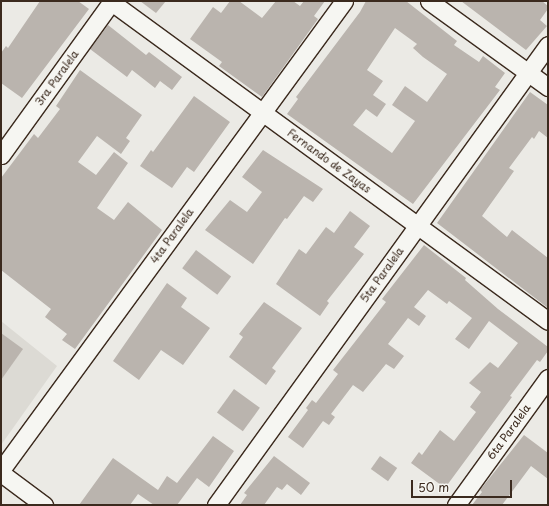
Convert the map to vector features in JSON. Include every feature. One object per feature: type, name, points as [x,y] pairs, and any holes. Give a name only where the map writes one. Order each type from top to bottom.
[{"type":"street","name":"Fernando de Zayas","points":[[111,1],[261,113],[418,225],[548,321]]},
{"type":"street","name":"3ra Paralela","points":[[1,155],[111,1]]},
{"type":"street","name":"4ta Paralela","points":[[1,472],[344,1]]},
{"type":"street","points":[[429,1],[548,87]]},
{"type":"street","name":"5ta Paralela","points":[[216,505],[548,46]]},
{"type":"street","name":"6ta Paralela","points":[[460,504],[548,378]]},
{"type":"street","points":[[1,472],[44,505]]},
{"type":"shaded area","points":[[1,321],[57,366],[1,445]]},
{"type":"building","points":[[40,1],[78,1],[89,9],[22,98],[1,83],[1,53],[6,46],[8,48]]},
{"type":"building","points":[[140,1],[166,1],[156,13]]},
{"type":"building","points":[[230,1],[239,1],[262,18],[276,1],[293,1],[300,6],[304,1],[325,1],[314,16],[318,19],[262,97],[219,66],[222,62],[190,39],[213,7],[221,13]]},
{"type":"building","points":[[366,1],[406,1],[457,41],[454,45],[479,62],[483,56],[505,73],[495,87],[500,90],[413,204],[287,114],[298,99],[296,97],[360,12]],"holes":[[[395,28],[417,44],[413,48],[447,74],[427,102],[405,86],[392,105],[415,121],[392,153],[353,125],[366,109],[377,117],[386,104],[373,95],[383,81],[367,70]]]},
{"type":"building","points":[[461,1],[542,1],[548,6],[548,9],[540,20],[547,26],[526,50]]},
{"type":"building","points":[[108,25],[146,55],[149,52],[182,77],[172,90],[160,81],[155,88],[132,70],[127,77],[90,49]]},
{"type":"building","points":[[80,70],[142,115],[126,138],[130,141],[121,154],[97,136],[78,162],[96,175],[114,152],[128,163],[97,208],[114,220],[128,202],[162,230],[75,349],[62,340],[67,334],[45,317],[51,309],[1,270],[1,178],[34,134],[38,138],[60,109],[56,106]]},
{"type":"building","points":[[530,92],[548,105],[548,138],[539,131],[534,139],[532,137],[509,168],[514,171],[482,216],[507,237],[512,230],[548,258],[548,308],[437,223]]},
{"type":"building","points":[[194,96],[230,122],[194,172],[187,167],[172,188],[140,166],[151,150],[153,152]]},
{"type":"building","points":[[263,150],[323,189],[313,202],[304,196],[287,219],[285,218],[253,264],[205,230],[230,200],[247,212],[262,192],[242,177]]},
{"type":"building","points":[[350,211],[370,226],[354,247],[364,254],[327,301],[329,303],[320,316],[276,284],[299,249],[306,254],[326,227],[334,233]]},
{"type":"building","points":[[424,245],[466,278],[465,280],[498,309],[548,347],[548,351],[540,362],[537,360],[510,396],[512,397],[445,488],[411,463],[419,452],[422,455],[440,430],[454,441],[476,412],[470,407],[481,392],[469,383],[490,362],[498,368],[518,343],[489,321],[469,349],[455,339],[472,318],[449,301],[447,304],[428,290],[414,307],[426,316],[419,326],[408,318],[388,344],[404,356],[394,369],[386,364],[363,392],[353,385],[331,414],[335,417],[329,425],[323,421],[303,448],[288,437],[308,410],[306,408],[312,400],[316,403],[338,374],[333,370],[386,302],[382,299]]},
{"type":"building","points":[[196,250],[231,276],[217,295],[182,268]]},
{"type":"building","points":[[167,283],[187,298],[181,307],[210,328],[183,365],[161,350],[139,380],[113,361]]},
{"type":"building","points":[[264,302],[302,328],[272,368],[276,371],[266,385],[229,357],[243,337],[239,334]]},
{"type":"building","points":[[1,333],[23,349],[1,380]]},
{"type":"building","points":[[234,389],[260,408],[243,431],[217,412]]},
{"type":"building","points":[[524,435],[548,453],[548,479],[531,466],[502,505],[472,505],[482,492],[480,490]]},
{"type":"building","points":[[213,436],[234,451],[209,487],[197,478],[177,505],[154,505],[138,494],[130,505],[79,505],[113,458],[158,490],[167,476],[177,483]]},
{"type":"building","points":[[274,456],[310,483],[301,495],[287,484],[282,490],[277,487],[264,505],[240,505],[247,495],[244,493]]},
{"type":"building","points":[[380,456],[397,468],[388,481],[371,469]]}]
